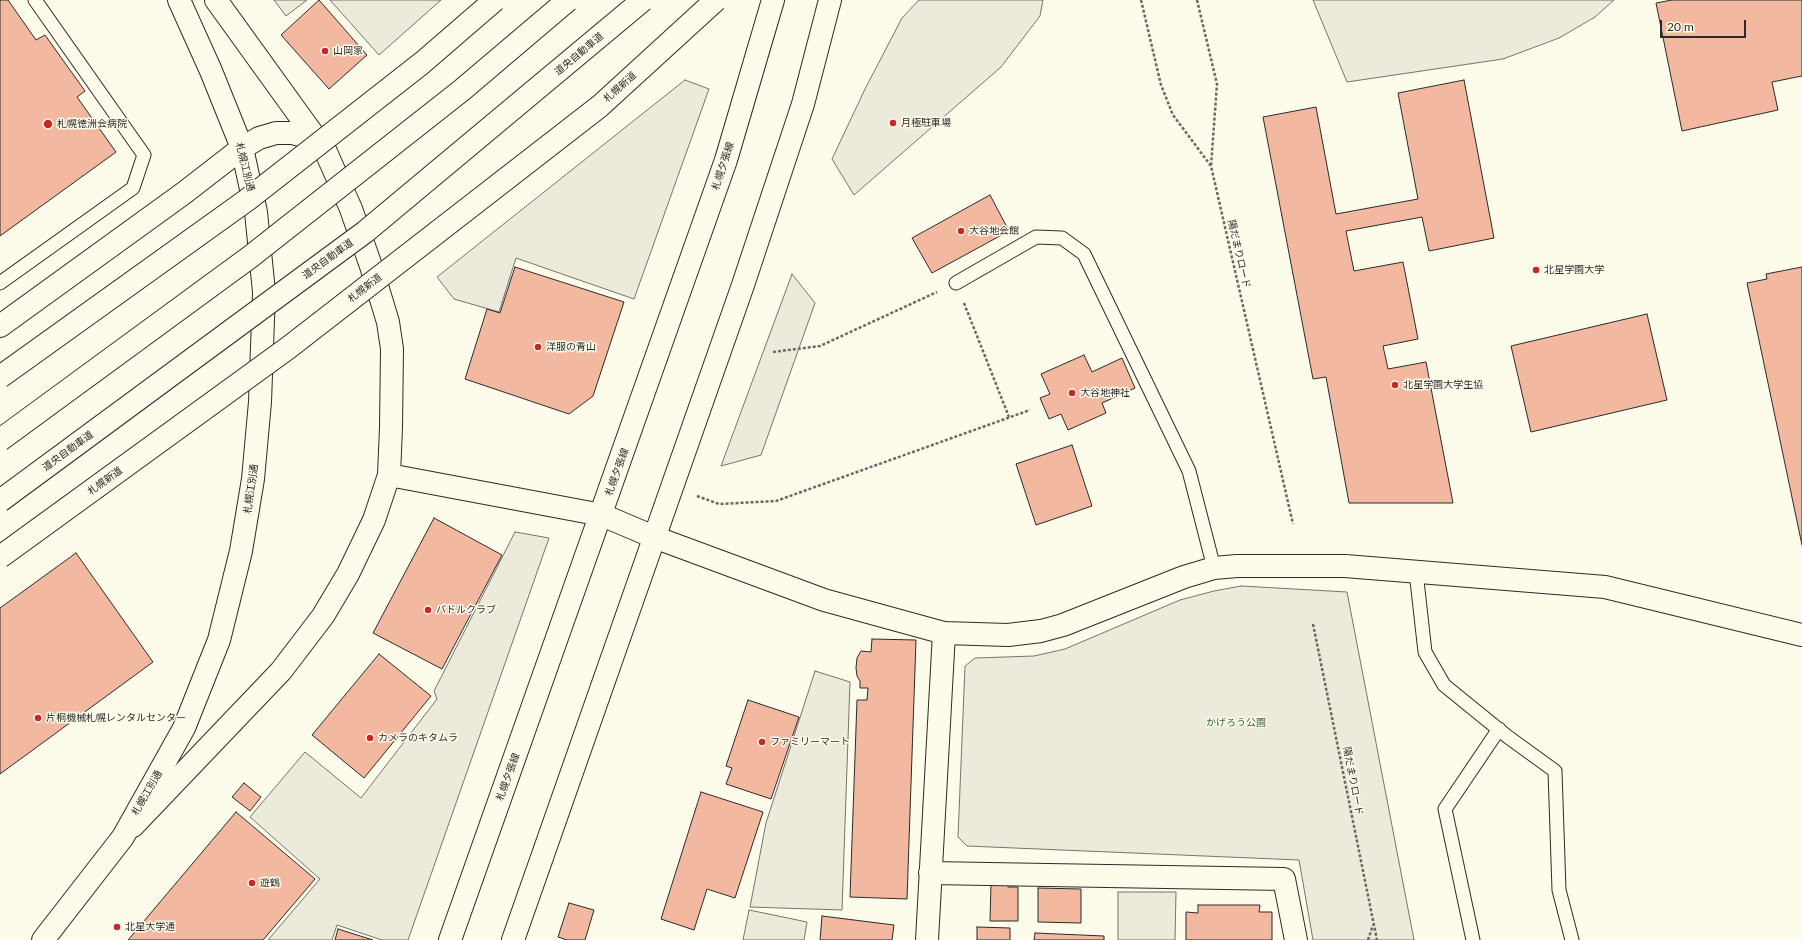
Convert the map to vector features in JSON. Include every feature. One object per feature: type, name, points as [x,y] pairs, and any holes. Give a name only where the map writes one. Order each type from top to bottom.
[{"type":"main road","name":"札幌江別通","points":[[43,940],[122,837],[184,728],[219,640],[242,544],[253,479],[258,425],[264,292],[256,212],[242,148],[211,70],[179,0]]},
{"type":"main road","points":[[122,837],[281,671],[323,616],[348,574],[374,520],[389,475],[392,427],[392,349],[388,322],[371,266],[351,209],[326,152],[216,0]]},
{"type":"main road","points":[[0,377],[247,200],[422,63],[495,0]]},
{"type":"main road","points":[[0,440],[250,257],[462,90],[568,0]]},
{"type":"main road","name":"道央自動車道","points":[[0,501],[365,232],[643,0]]},
{"type":"main road","name":"札幌新道","points":[[0,557],[288,348],[600,106],[716,0]]},
{"type":"main road","name":"札幌夕張線","points":[[450,940],[602,515],[726,160],[773,0]]},
{"type":"main road","points":[[514,940],[743,285],[803,104],[830,0]]},
{"type":"main road","points":[[0,326],[184,193],[242,148],[259,138],[276,133],[292,133],[317,140]]},
{"type":"main road","points":[[389,475],[602,515],[654,537],[824,600],[944,632],[1008,635],[1041,631],[1063,625],[1184,577],[1214,568],[1237,566],[1345,566],[1605,587],[1802,635]]},
{"type":"main road","points":[[927,940],[944,632]]},
{"type":"main road","points":[[930,873],[1284,879],[1296,940]]},
{"type":"lane","points":[[0,283],[133,188],[144,155],[35,0]]},
{"type":"lane","points":[[956,283],[1036,237],[1062,238],[1084,254],[1189,471],[1214,568]]},
{"type":"lane","points":[[1416,572],[1425,652],[1444,685],[1555,771],[1559,890],[1572,940]]},
{"type":"lane","points":[[1472,940],[1444,809],[1499,729]]},
{"type":"path","name":"陽だまりロード","points":[[1141,0],[1161,85],[1173,115],[1211,166],[1294,524]]},
{"type":"path","points":[[1198,0],[1217,84],[1211,166]]},
{"type":"path","points":[[773,352],[820,346],[956,283],[1009,417]]},
{"type":"path","points":[[671,488],[720,504],[776,501],[1030,410]]},
{"type":"path","name":"陽だまりロード","points":[[1313,624],[1377,940]]},
{"type":"path","points":[[1368,940],[1373,923]]},
{"type":"green space","points":[[1313,0],[1614,0],[1595,17],[1559,38],[1503,59],[1347,82]]},
{"type":"green space","name":"かげろう公園","points":[[1241,586],[1347,592],[1414,940],[1313,940],[1299,860],[967,846],[958,837],[965,666],[975,658],[1034,656],[1065,649],[1180,600]]},
{"type":"shaded area","points":[[274,0],[307,0],[286,16]]},
{"type":"shaded area","points":[[330,0],[441,0],[379,55]]},
{"type":"shaded area","name":"月極駐車場","points":[[919,0],[1043,0],[1040,16],[1001,67],[854,195],[832,159],[865,89],[902,18]]},
{"type":"shaded area","points":[[685,80],[709,89],[634,299],[516,258],[499,312],[454,299],[437,277]]},
{"type":"shaded area","points":[[792,274],[815,303],[761,455],[721,466]]},
{"type":"shaded area","points":[[515,532],[549,538],[408,940],[382,940],[337,925],[332,940],[268,940],[320,879],[250,817],[305,752],[361,798],[437,699],[434,691]]},
{"type":"shaded area","points":[[815,671],[850,682],[842,910],[750,907],[766,823]]},
{"type":"shaded area","points":[[1118,892],[1176,892],[1175,940],[1118,940]]},
{"type":"shaded area","points":[[749,910],[807,922],[804,940],[743,940]]},
{"type":"building","name":"札幌徳洲会病院","points":[[0,0],[8,0],[36,40],[45,35],[85,91],[77,97],[116,152],[0,236]]},
{"type":"building","points":[[319,0],[367,55],[329,89],[281,35]]},
{"type":"building","points":[[1672,0],[1802,0],[1802,76],[1772,82],[1778,110],[1682,131],[1656,3]]},
{"type":"building","points":[[1464,80],[1494,238],[1429,251],[1422,217],[1346,231],[1354,271],[1403,262],[1418,339],[1383,346],[1388,369],[1426,362],[1453,503],[1349,503],[1326,377],[1313,379],[1263,117],[1316,107],[1336,214],[1418,199],[1398,93]]},
{"type":"building","points":[[990,195],[1009,231],[932,273],[912,238]]},
{"type":"building","points":[[515,267],[624,302],[593,396],[569,414],[465,379],[487,309],[500,313]]},
{"type":"building","points":[[1802,267],[1802,545],[1747,283],[1767,279],[1766,274]]},
{"type":"building","points":[[1647,314],[1667,400],[1531,432],[1511,346]]},
{"type":"building","points":[[1084,355],[1092,372],[1122,358],[1135,388],[1102,403],[1106,413],[1068,430],[1061,414],[1049,419],[1040,398],[1050,394],[1041,374]]},
{"type":"building","points":[[1072,445],[1092,506],[1036,525],[1016,464]]},
{"type":"building","points":[[434,518],[502,555],[442,669],[373,633]]},
{"type":"building","name":"片桐機械札幌レンタルセンター","points":[[76,553],[153,662],[0,774],[0,608]]},
{"type":"building","points":[[872,639],[916,640],[907,899],[850,897],[857,700],[867,700],[868,688],[860,688],[860,681],[857,676],[856,668],[857,658],[861,651],[871,652]]},
{"type":"building","points":[[379,654],[431,696],[364,778],[312,735]]},
{"type":"building","name":"ファミリーマート","points":[[748,700],[799,717],[771,799],[726,784],[732,768],[726,766]]},
{"type":"building","points":[[244,783],[261,797],[250,811],[232,797]]},
{"type":"building","points":[[701,792],[763,812],[735,898],[707,889],[694,930],[661,919]]},
{"type":"building","points":[[236,812],[315,879],[263,940],[128,940]]},
{"type":"building","points":[[991,883],[1008,883],[1008,887],[1018,887],[1018,921],[990,921]]},
{"type":"building","points":[[1038,888],[1081,889],[1081,923],[1038,922]]},
{"type":"building","points":[[569,903],[594,910],[585,940],[567,940],[558,937]]},
{"type":"building","points":[[1198,905],[1260,905],[1259,912],[1272,912],[1272,940],[1186,940],[1186,912],[1198,913]]},
{"type":"building","points":[[822,916],[894,925],[892,940],[820,940]]},
{"type":"building","points":[[977,927],[1010,928],[1010,940],[977,940]]},
{"type":"building","points":[[338,929],[373,940],[335,940]]},
{"type":"building","points":[[1035,933],[1104,936],[1104,940],[1034,940]]},
{"type":"place","name":"山岡家","points":[[325,51]]},
{"type":"place","name":"月極駐車場","points":[[893,123]]},
{"type":"place","name":"札幌徳洲会病院","points":[[48,124]]},
{"type":"place","name":"大谷地会館","points":[[961,231]]},
{"type":"place","name":"北星学園大学","points":[[1536,270]]},
{"type":"place","name":"洋服の青山","points":[[538,347]]},
{"type":"place","name":"北星学園大学生協","points":[[1395,385]]},
{"type":"place","name":"大谷地神社","points":[[1072,393]]},
{"type":"place","name":"パドルクラブ","points":[[428,610]]},
{"type":"place","name":"片桐機械札幌レンタルセンター","points":[[38,718]]},
{"type":"place","name":"カメラのキタムラ","points":[[370,738]]},
{"type":"place","name":"ファミリーマート","points":[[762,742]]},
{"type":"place","name":"遊鶴","points":[[252,883]]},
{"type":"place","name":"北星大学通","points":[[117,927]]}]
